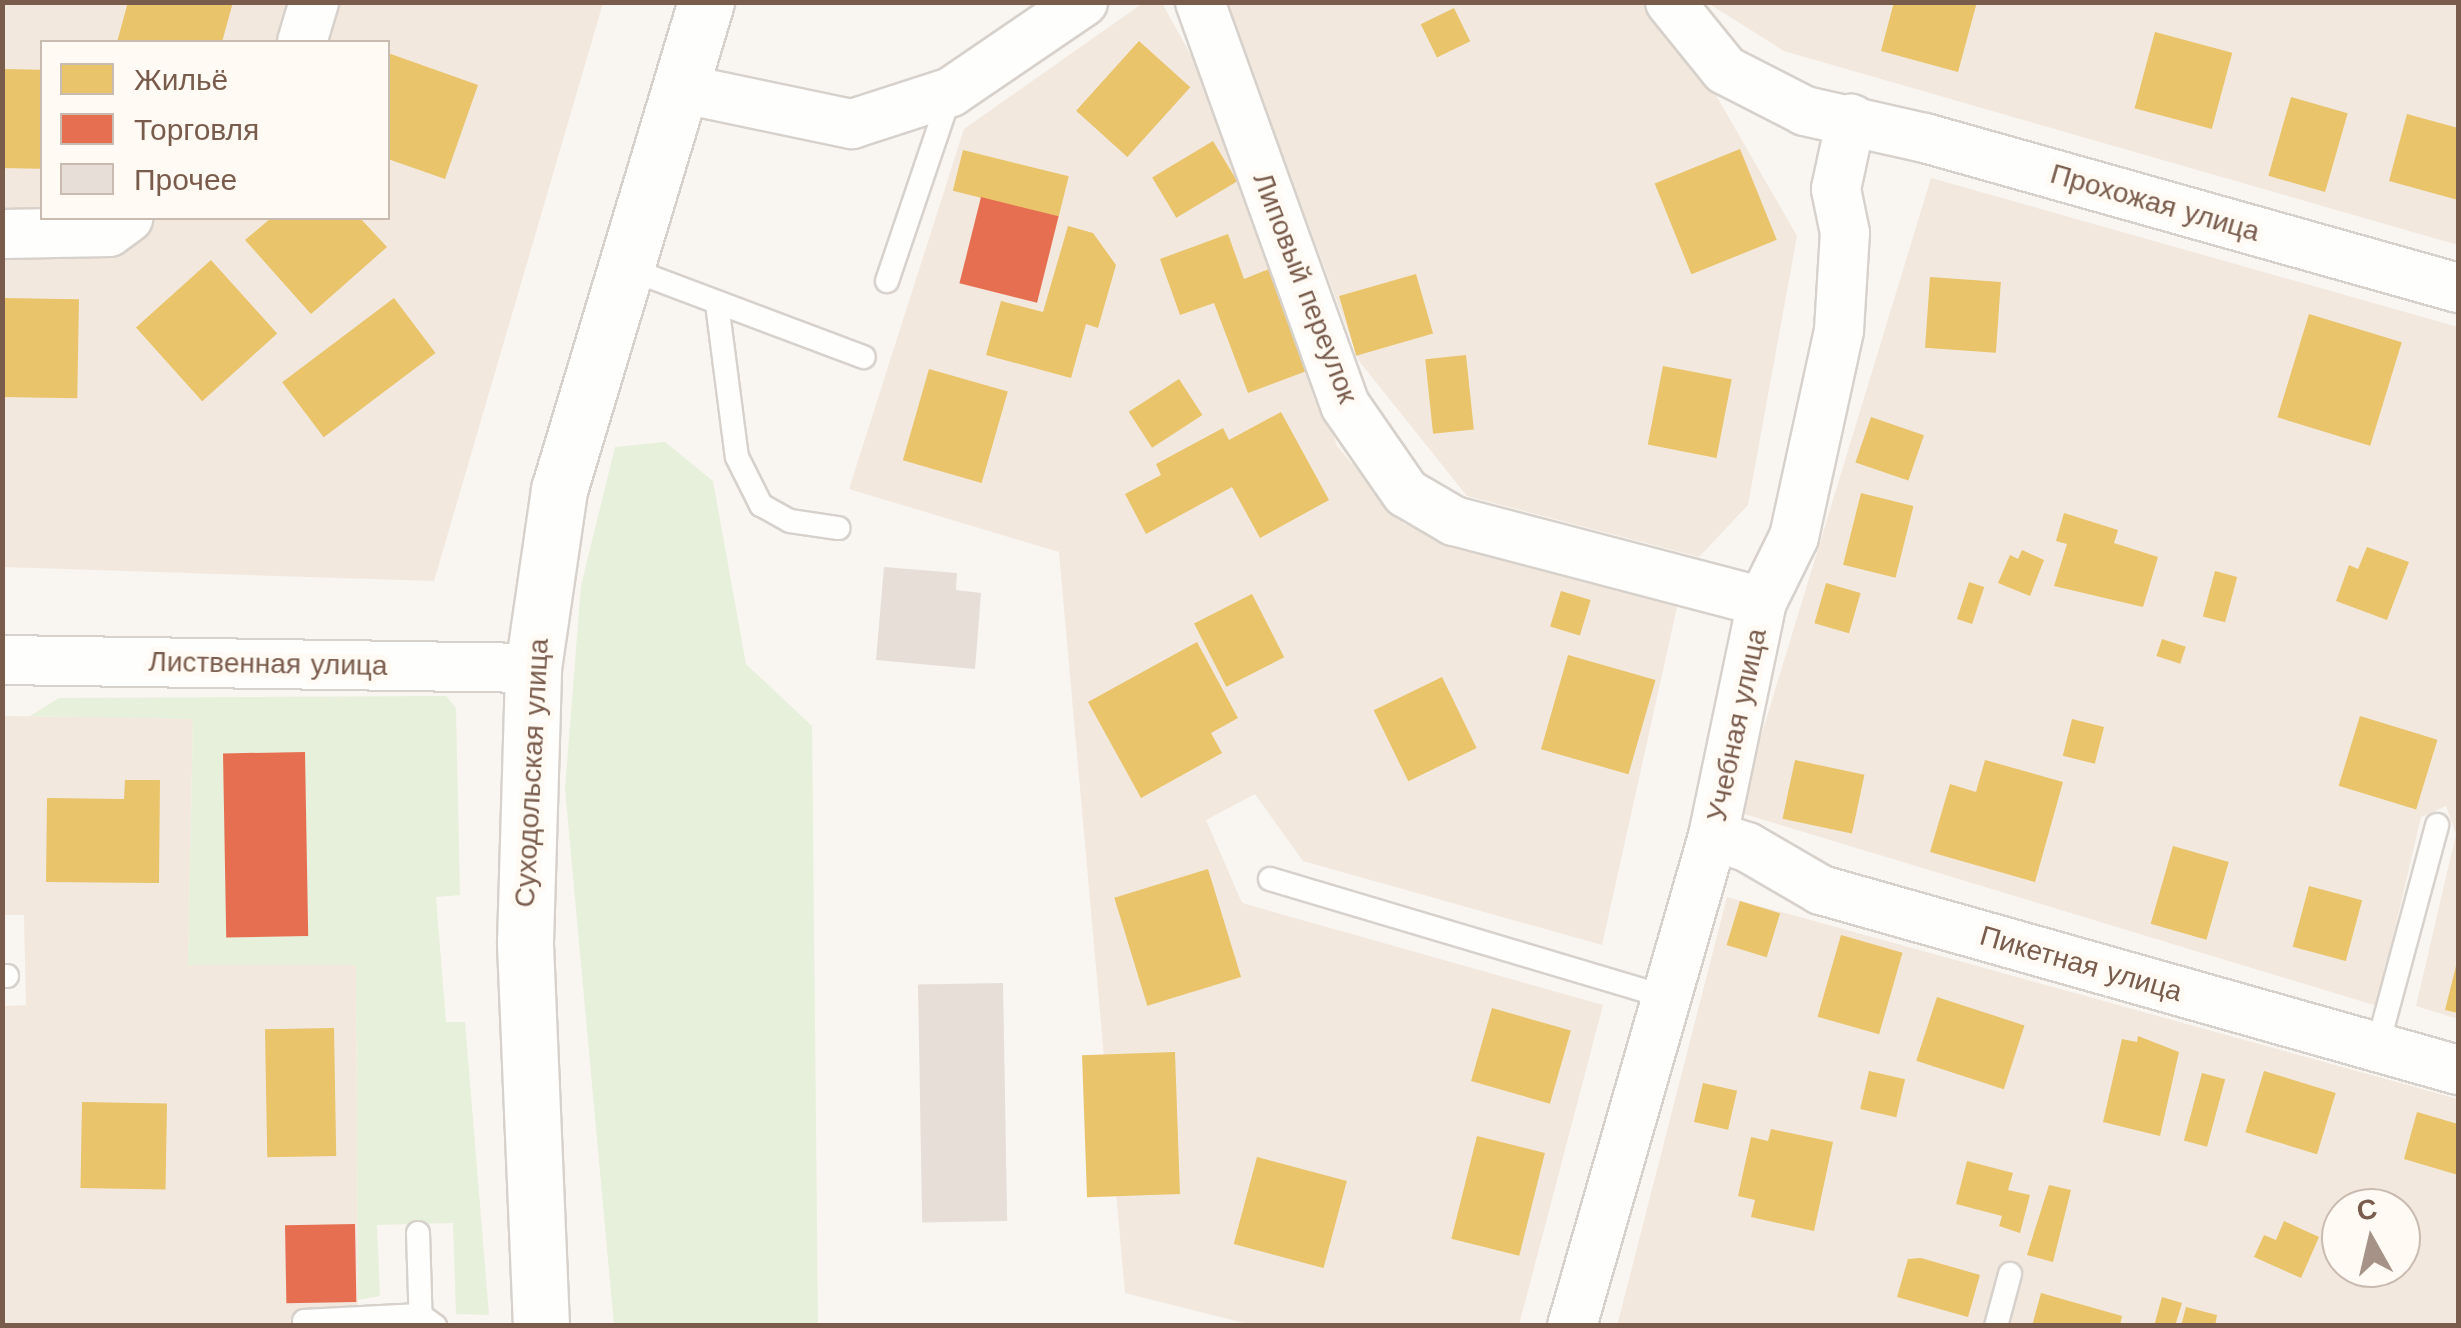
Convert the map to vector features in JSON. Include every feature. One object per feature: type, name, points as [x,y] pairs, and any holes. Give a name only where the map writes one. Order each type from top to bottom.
[{"type":"main road","name":"Суходольская улица","points":[[541,1326],[525,942],[533,668],[559,490],[622,266],[706,2]]},
{"type":"street","points":[[303,40],[314,2]]},
{"type":"street","points":[[679,88],[852,124],[951,92],[1083,2]]},
{"type":"street","name":"Липовый переулок","points":[[1200,2],[1345,405],[1406,493],[1454,521],[1762,602]]},
{"type":"street","name":"Прохожая улица","points":[[1670,2],[1724,70],[1804,111],[1851,120],[2458,288]]},
{"type":"street","name":"Учебная улица","points":[[1572,1326],[1670,998],[1713,836],[1762,602],[1794,537],[1838,330],[1845,233],[1836,189],[1851,120]]},
{"type":"street","points":[[2,234],[108,232],[125,220]]},
{"type":"street","name":"Лиственная улица","points":[[2,660],[533,668]]},
{"type":"street","name":"Пикетная улица","points":[[1713,836],[1746,846],[1821,890],[2458,1070]]},
{"type":"lane","points":[[886,281],[951,92]]},
{"type":"lane","points":[[622,266],[864,357]]},
{"type":"lane","points":[[717,304],[737,457],[761,505],[790,522],[838,528]]},
{"type":"lane","points":[[2377,1048],[2437,826]]},
{"type":"lane","points":[[1270,879],[1670,998]]},
{"type":"lane","points":[[304,1321],[425,1322],[418,1233]]},
{"type":"lane","points":[[1996,1326],[2010,1274]]},
{"type":"shaded area","points":[[3,3],[603,3],[434,581],[3,567]]},
{"type":"shaded area","points":[[1143,3],[1162,3],[1241,146],[1337,446],[1404,524],[1677,607],[1602,945],[1303,861],[1255,794],[1206,820],[1242,903],[1603,1005],[1519,1325],[1252,1325],[1125,1293],[1059,552],[849,489],[964,129]]},
{"type":"shaded area","points":[[1226,3],[1663,3],[1797,236],[1748,505],[1699,557],[1467,496],[1359,361]]},
{"type":"shaded area","points":[[1708,3],[2458,3],[2458,245],[1784,51]]},
{"type":"shaded area","points":[[1931,178],[2458,327],[2458,1019],[2416,1006],[2456,834],[2446,806],[2421,817],[2377,1006],[1738,812]]},
{"type":"shaded area","points":[[3,716],[193,718],[188,965],[356,965],[358,1325],[3,1325],[3,1006],[26,1005],[24,915],[3,915]]},
{"type":"shaded area","points":[[1727,897],[2458,1099],[2458,1325],[1617,1326]]},
{"type":"green space","points":[[665,442],[713,481],[746,664],[812,726],[818,1325],[614,1325],[565,789],[581,586],[615,447]]},
{"type":"green space","points":[[446,696],[456,708],[460,895],[436,897],[446,1022],[465,1022],[489,1315],[456,1314],[453,1223],[377,1225],[380,1296],[358,1300],[356,965],[188,965],[193,719],[30,716],[59,698]]},
{"type":"building: Жильё","points":[[128,2],[233,2],[223,40],[118,40]]},
{"type":"building: Жильё","points":[[1894,2],[1977,2],[1958,72],[1881,51]]},
{"type":"building: Жильё","points":[[1454,8],[1470,41],[1437,57],[1421,24]]},
{"type":"building: Жильё","points":[[2155,32],[2232,53],[2212,129],[2135,108]]},
{"type":"building: Жильё","points":[[1139,41],[1190,87],[1127,157],[1076,111]]},
{"type":"building: Жильё","points":[[390,54],[478,85],[445,179],[390,160]]},
{"type":"building: Жильё","points":[[2,69],[40,70],[40,169],[2,168]]},
{"type":"building: Жильё","points":[[2291,97],[2348,113],[2325,192],[2268,176]]},
{"type":"building: Жильё","points":[[2407,114],[2458,128],[2458,200],[2389,181]]},
{"type":"building: Жильё","points":[[1213,141],[1237,181],[1176,218],[1152,178]]},
{"type":"building: Жильё","points":[[1740,149],[1777,240],[1691,274],[1655,183]]},
{"type":"building: Жильё","points":[[963,150],[1069,176],[1059,217],[953,191]]},
{"type":"building: Жильё","points":[[269,220],[362,220],[387,247],[311,314],[245,240]]},
{"type":"building: Жильё","points":[[1068,226],[1093,233],[1116,265],[1098,328],[1086,324],[1071,378],[986,355],[1001,301],[1043,312]]},
{"type":"building: Жильё","points":[[1228,234],[1244,279],[1274,267],[1312,369],[1248,393],[1214,303],[1180,315],[1160,259]]},
{"type":"building: Жильё","points":[[211,260],[277,334],[202,401],[136,328]]},
{"type":"building: Жильё","points":[[1416,274],[1433,334],[1356,356],[1339,296]]},
{"type":"building: Жильё","points":[[1930,277],[2001,282],[1996,353],[1925,348]]},
{"type":"building: Жильё","points":[[2,298],[79,299],[77,398],[2,397]]},
{"type":"building: Жильё","points":[[394,298],[436,353],[324,437],[282,382]]},
{"type":"building: Жильё","points":[[2309,314],[2402,342],[2370,446],[2277,417]]},
{"type":"building: Жильё","points":[[1466,355],[1474,430],[1433,434],[1425,359]]},
{"type":"building: Жильё","points":[[1663,366],[1732,379],[1716,458],[1648,445]]},
{"type":"building: Жильё","points":[[929,369],[1008,392],[982,483],[903,460]]},
{"type":"building: Жильё","points":[[1179,379],[1202,415],[1152,448],[1129,412]]},
{"type":"building: Жильё","points":[[1281,412],[1329,500],[1260,538],[1232,487],[1146,534],[1125,494],[1161,475],[1156,464],[1223,428],[1229,440]]},
{"type":"building: Жильё","points":[[1871,417],[1924,435],[1908,481],[1855,462]]},
{"type":"building: Жильё","points":[[1861,493],[1913,506],[1895,578],[1843,565]]},
{"type":"building: Жильё","points":[[2064,513],[2118,530],[2114,543],[2158,557],[2143,607],[2054,586],[2067,544],[2056,541]]},
{"type":"building: Жильё","points":[[2367,547],[2409,562],[2387,620],[2336,601],[2349,565],[2358,569]]},
{"type":"building: Жильё","points":[[2022,550],[2044,560],[2030,596],[1998,583],[2010,555],[2018,559]]},
{"type":"building: Жильё","points":[[2215,571],[2237,577],[2225,622],[2203,616]]},
{"type":"building: Жильё","points":[[1969,582],[1984,587],[1972,624],[1957,619]]},
{"type":"building: Жильё","points":[[1826,583],[1861,593],[1849,633],[1814,623]]},
{"type":"building: Жильё","points":[[1561,591],[1591,600],[1580,635],[1550,626]]},
{"type":"building: Жильё","points":[[1252,594],[1284,657],[1226,687],[1194,624]]},
{"type":"building: Жильё","points":[[2162,639],[2186,647],[2180,664],[2156,656]]},
{"type":"building: Жильё","points":[[1197,642],[1238,718],[1211,733],[1222,753],[1141,798],[1088,702]]},
{"type":"building: Жильё","points":[[1568,655],[1655,680],[1628,774],[1541,749]]},
{"type":"building: Жильё","points":[[1442,677],[1477,748],[1408,781],[1374,710]]},
{"type":"building: Жильё","points":[[2360,716],[2437,740],[2416,809],[2339,786]]},
{"type":"building: Жильё","points":[[2072,719],[2104,727],[2095,764],[2063,756]]},
{"type":"building: Жильё","points":[[1795,760],[1864,775],[1852,833],[1783,819]]},
{"type":"building: Жильё","points":[[1985,760],[2063,782],[2035,882],[1930,852],[1950,784],[1976,792]]},
{"type":"building: Жильё","points":[[125,780],[160,780],[159,883],[46,882],[47,798],[124,799]]},
{"type":"building: Жильё","points":[[2173,846],[2229,862],[2206,940],[2151,924]]},
{"type":"building: Жильё","points":[[1208,869],[1241,977],[1147,1006],[1114,898]]},
{"type":"building: Жильё","points":[[2309,886],[2362,900],[2346,961],[2293,947]]},
{"type":"building: Жильё","points":[[1740,901],[1780,913],[1767,957],[1727,945]]},
{"type":"building: Жильё","points":[[1841,935],[1903,953],[1879,1034],[1818,1017]]},
{"type":"building: Жильё","points":[[2458,962],[2458,1013],[2445,1010]]},
{"type":"building: Жильё","points":[[1937,997],[2024,1025],[2004,1089],[1916,1061]]},
{"type":"building: Жильё","points":[[1492,1008],[1571,1031],[1550,1104],[1471,1081]]},
{"type":"building: Жильё","points":[[334,1028],[336,1156],[267,1157],[265,1029]]},
{"type":"building: Жильё","points":[[2138,1036],[2179,1052],[2160,1136],[2103,1122],[2122,1039],[2137,1042]]},
{"type":"building: Жильё","points":[[1175,1052],[1180,1194],[1087,1197],[1082,1055]]},
{"type":"building: Жильё","points":[[1869,1071],[1905,1079],[1896,1117],[1860,1109]]},
{"type":"building: Жильё","points":[[2264,1071],[2336,1093],[2317,1154],[2245,1132]]},
{"type":"building: Жильё","points":[[2202,1073],[2225,1079],[2207,1147],[2184,1141]]},
{"type":"building: Жильё","points":[[1703,1083],[1737,1091],[1728,1130],[1694,1122]]},
{"type":"building: Жильё","points":[[82,1102],[167,1103],[165,1189],[80,1188]]},
{"type":"building: Жильё","points":[[2417,1112],[2458,1124],[2458,1175],[2404,1159]]},
{"type":"building: Жильё","points":[[1771,1129],[1833,1142],[1814,1231],[1751,1217],[1755,1200],[1738,1196],[1751,1137],[1768,1141]]},
{"type":"building: Жильё","points":[[1477,1136],[1545,1153],[1519,1256],[1451,1239]]},
{"type":"building: Жильё","points":[[1257,1157],[1347,1181],[1324,1268],[1234,1244]]},
{"type":"building: Жильё","points":[[1967,1161],[2013,1173],[2008,1190],[2030,1195],[2020,1233],[1999,1226],[2002,1216],[1956,1204]]},
{"type":"building: Жильё","points":[[2049,1185],[2071,1190],[2053,1262],[2027,1255]]},
{"type":"building: Жильё","points":[[2284,1221],[2319,1237],[2301,1278],[2254,1257],[2264,1235],[2276,1240]]},
{"type":"building: Жильё","points":[[1921,1258],[1980,1275],[1968,1317],[1897,1297],[1908,1259]]},
{"type":"building: Жильё","points":[[2041,1293],[2122,1316],[2120,1326],[2032,1326]]},
{"type":"building: Жильё","points":[[2162,1297],[2182,1303],[2175,1326],[2154,1326]]},
{"type":"building: Жильё","points":[[2186,1307],[2217,1315],[2215,1326],[2181,1326]]},
{"type":"building: Торговля","points":[[981,197],[1059,216],[1037,303],[959,283]]},
{"type":"building: Торговля","points":[[305,752],[308,936],[226,937],[223,753]]},
{"type":"building: Торговля","points":[[355,1224],[356,1302],[286,1303],[285,1225]]},
{"type":"building: Прочее","points":[[884,567],[957,573],[956,590],[981,593],[975,669],[876,660]]},
{"type":"building: Прочее","points":[[1003,983],[1007,1221],[922,1222],[918,984]]}]
